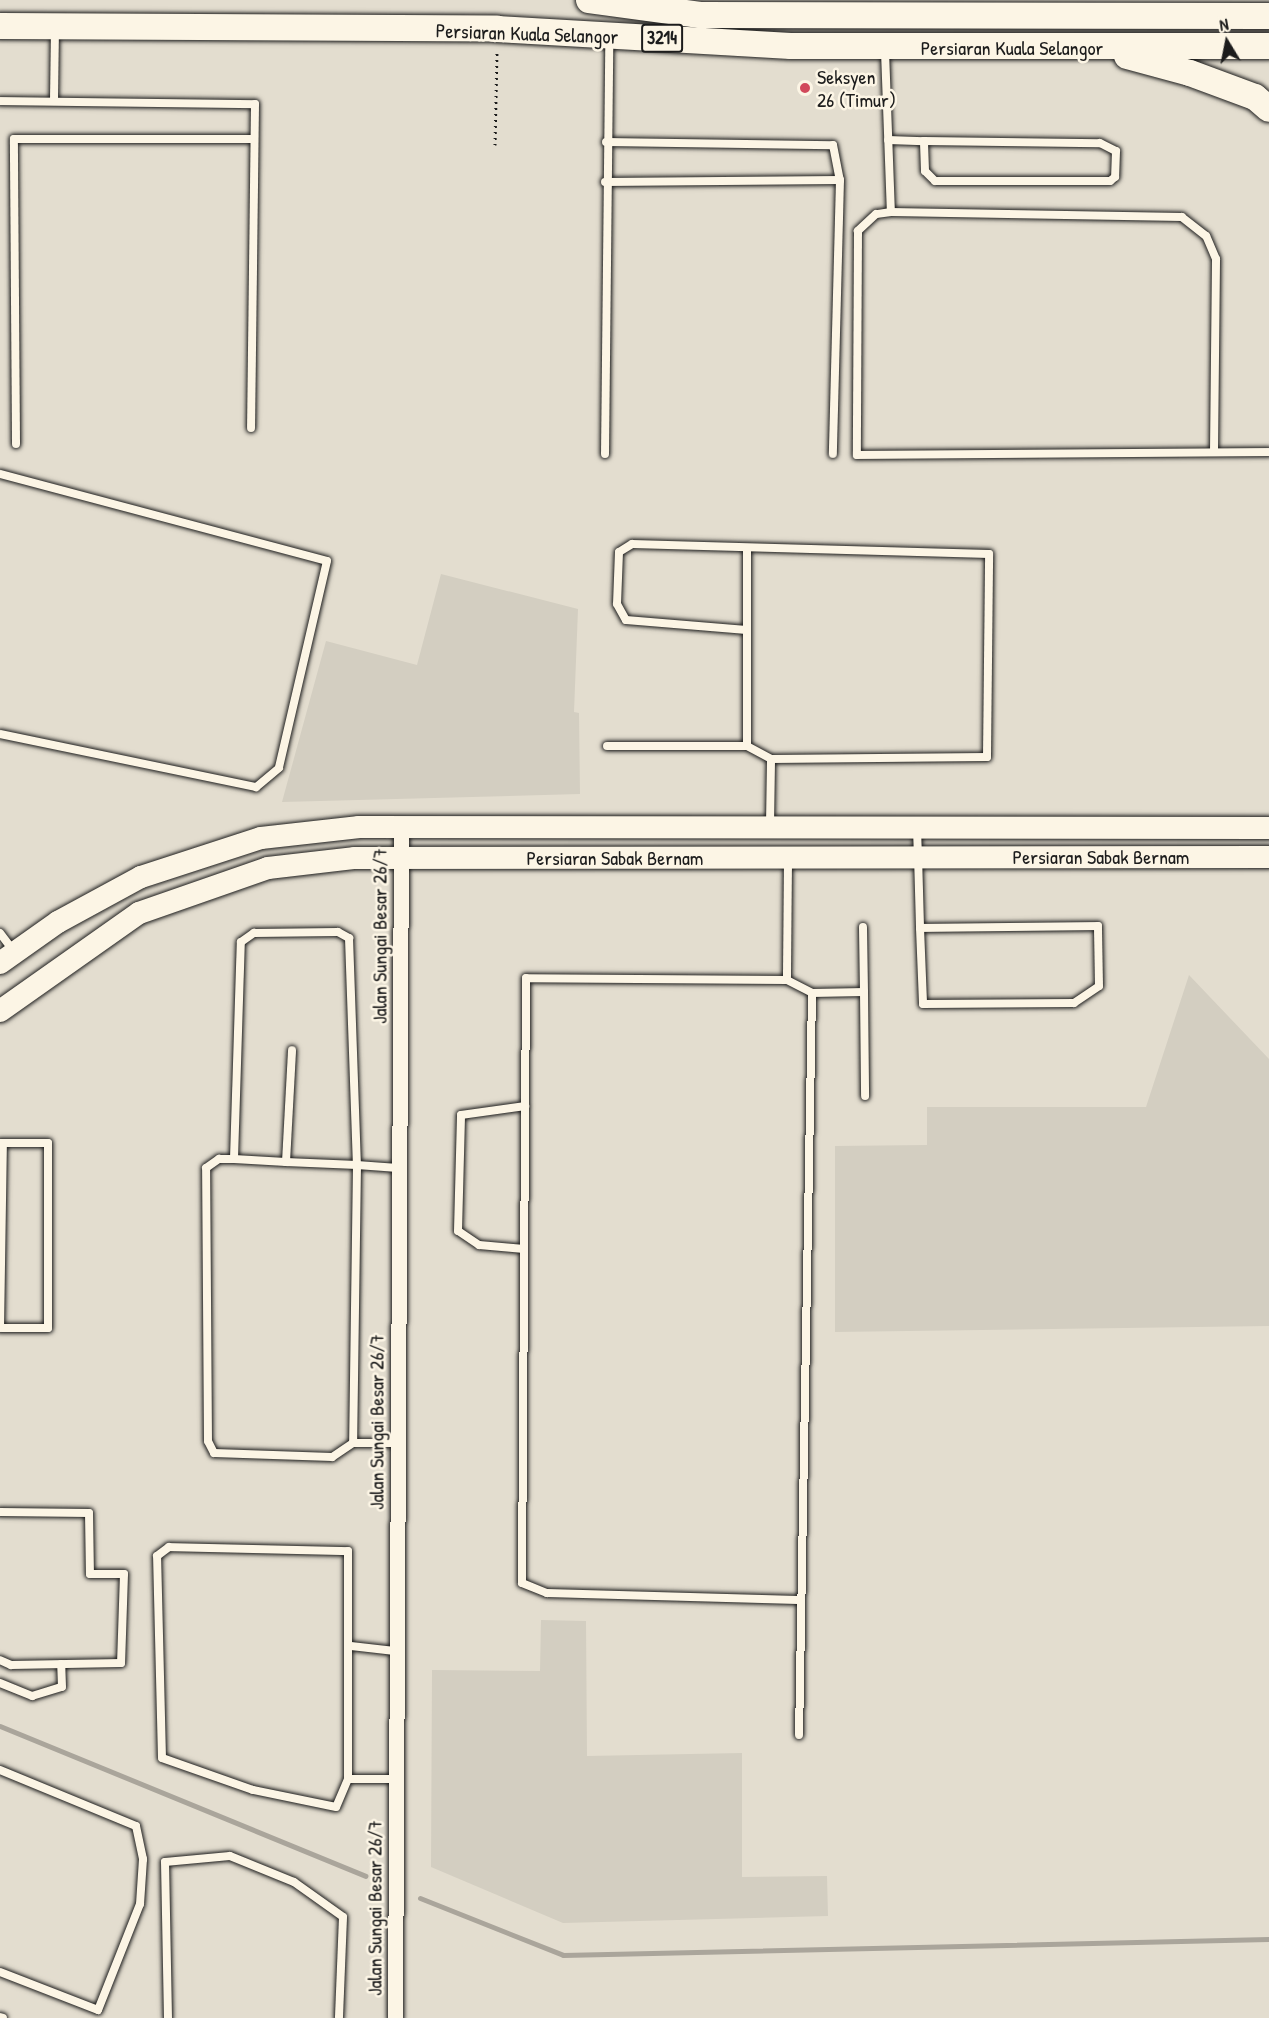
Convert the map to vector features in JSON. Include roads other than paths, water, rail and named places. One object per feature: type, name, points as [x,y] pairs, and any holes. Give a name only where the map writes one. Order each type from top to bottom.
[{"type":"main road","points":[[589,0],[700,15],[1269,16]]},
{"type":"main road","name":"Persiaran Kuala Selangor","points":[[0,26],[497,29],[884,46],[1094,48],[1269,46]]},
{"type":"main road","points":[[1094,48],[1190,73],[1255,97],[1269,109]]},
{"type":"street","name":"Persiaran Sabak Bernam","points":[[7,957],[141,877],[261,838],[401,826],[917,825],[1269,828]]},
{"type":"street","name":"Jalan Sungai Besar 26/7","points":[[395,2018],[396,1443],[401,826]]},
{"type":"street","name":"Persiaran Sabak Bernam","points":[[0,1011],[38,980],[139,913],[268,868],[401,858],[918,855],[1269,856]]},
{"type":"street","points":[[7,957],[38,980]]},
{"type":"lane","points":[[54,100],[55,26]]},
{"type":"lane","points":[[605,454],[605,182],[609,35]]},
{"type":"lane","points":[[884,46],[891,212]]},
{"type":"lane","points":[[0,101],[255,104],[250,428]]},
{"type":"lane","points":[[16,444],[14,139],[254,139]]},
{"type":"lane","points":[[888,140],[1100,142],[1116,152],[1115,177],[1110,181],[935,181],[925,171],[924,141]]},
{"type":"lane","points":[[606,142],[833,145],[840,180],[833,454]]},
{"type":"lane","points":[[605,182],[840,180]]},
{"type":"lane","points":[[1214,452],[1216,258],[1206,236],[1182,217],[891,212],[876,214],[858,231],[857,455],[1269,452]]},
{"type":"lane","points":[[0,474],[327,561],[279,768],[256,787],[0,734]]},
{"type":"lane","points":[[607,746],[747,746],[771,759],[987,757],[989,554],[632,544],[619,552],[617,604],[626,620],[747,630]]},
{"type":"lane","points":[[747,548],[747,746]]},
{"type":"lane","points":[[770,825],[771,759]]},
{"type":"lane","points":[[917,825],[920,928],[923,1004],[1074,1003],[1100,986],[1098,926],[920,928]]},
{"type":"lane","points":[[787,980],[788,856]]},
{"type":"lane","points":[[863,927],[865,1096]]},
{"type":"lane","points":[[234,1159],[241,942],[254,933],[338,932],[349,938],[357,1165],[353,1443]]},
{"type":"lane","points":[[0,933],[7,957]]},
{"type":"lane","points":[[798,1600],[547,1593],[522,1582],[526,978],[787,980],[812,993],[864,992]]},
{"type":"lane","points":[[799,1736],[798,1600],[812,993]]},
{"type":"lane","points":[[286,1162],[292,1050]]},
{"type":"lane","points":[[524,1249],[479,1245],[458,1231],[461,1115],[525,1106]]},
{"type":"lane","points":[[1,1143],[48,1143],[48,1328],[1,1328],[1,1143]]},
{"type":"lane","points":[[396,1443],[353,1443],[332,1457],[214,1453],[208,1441],[206,1168],[219,1159],[234,1159],[398,1168]]},
{"type":"lane","points":[[0,1512],[89,1513],[90,1574],[124,1574],[121,1663],[61,1664],[0,1660]]},
{"type":"lane","points":[[159,1550],[348,1551],[351,1646],[348,1779],[336,1808],[253,1790],[162,1758],[159,1550]]},
{"type":"lane","points":[[351,1646],[395,1651]]},
{"type":"lane","points":[[0,1683],[32,1696],[62,1688],[61,1664]]},
{"type":"lane","points":[[0,1770],[136,1826],[144,1858],[140,1904],[98,2010],[0,1972]]},
{"type":"lane","points":[[348,1779],[395,1779]]},
{"type":"lane","points":[[168,2018],[165,1862],[230,1856],[294,1882],[343,1917],[339,2018]]},
{"type":"waterway","points":[[0,1726],[365,1876]]},
{"type":"waterway","points":[[420,1898],[563,1955],[1269,1939]]},
{"type":"place","name":"Seksyen 26 (Timur)","points":[[805,88]]}]
